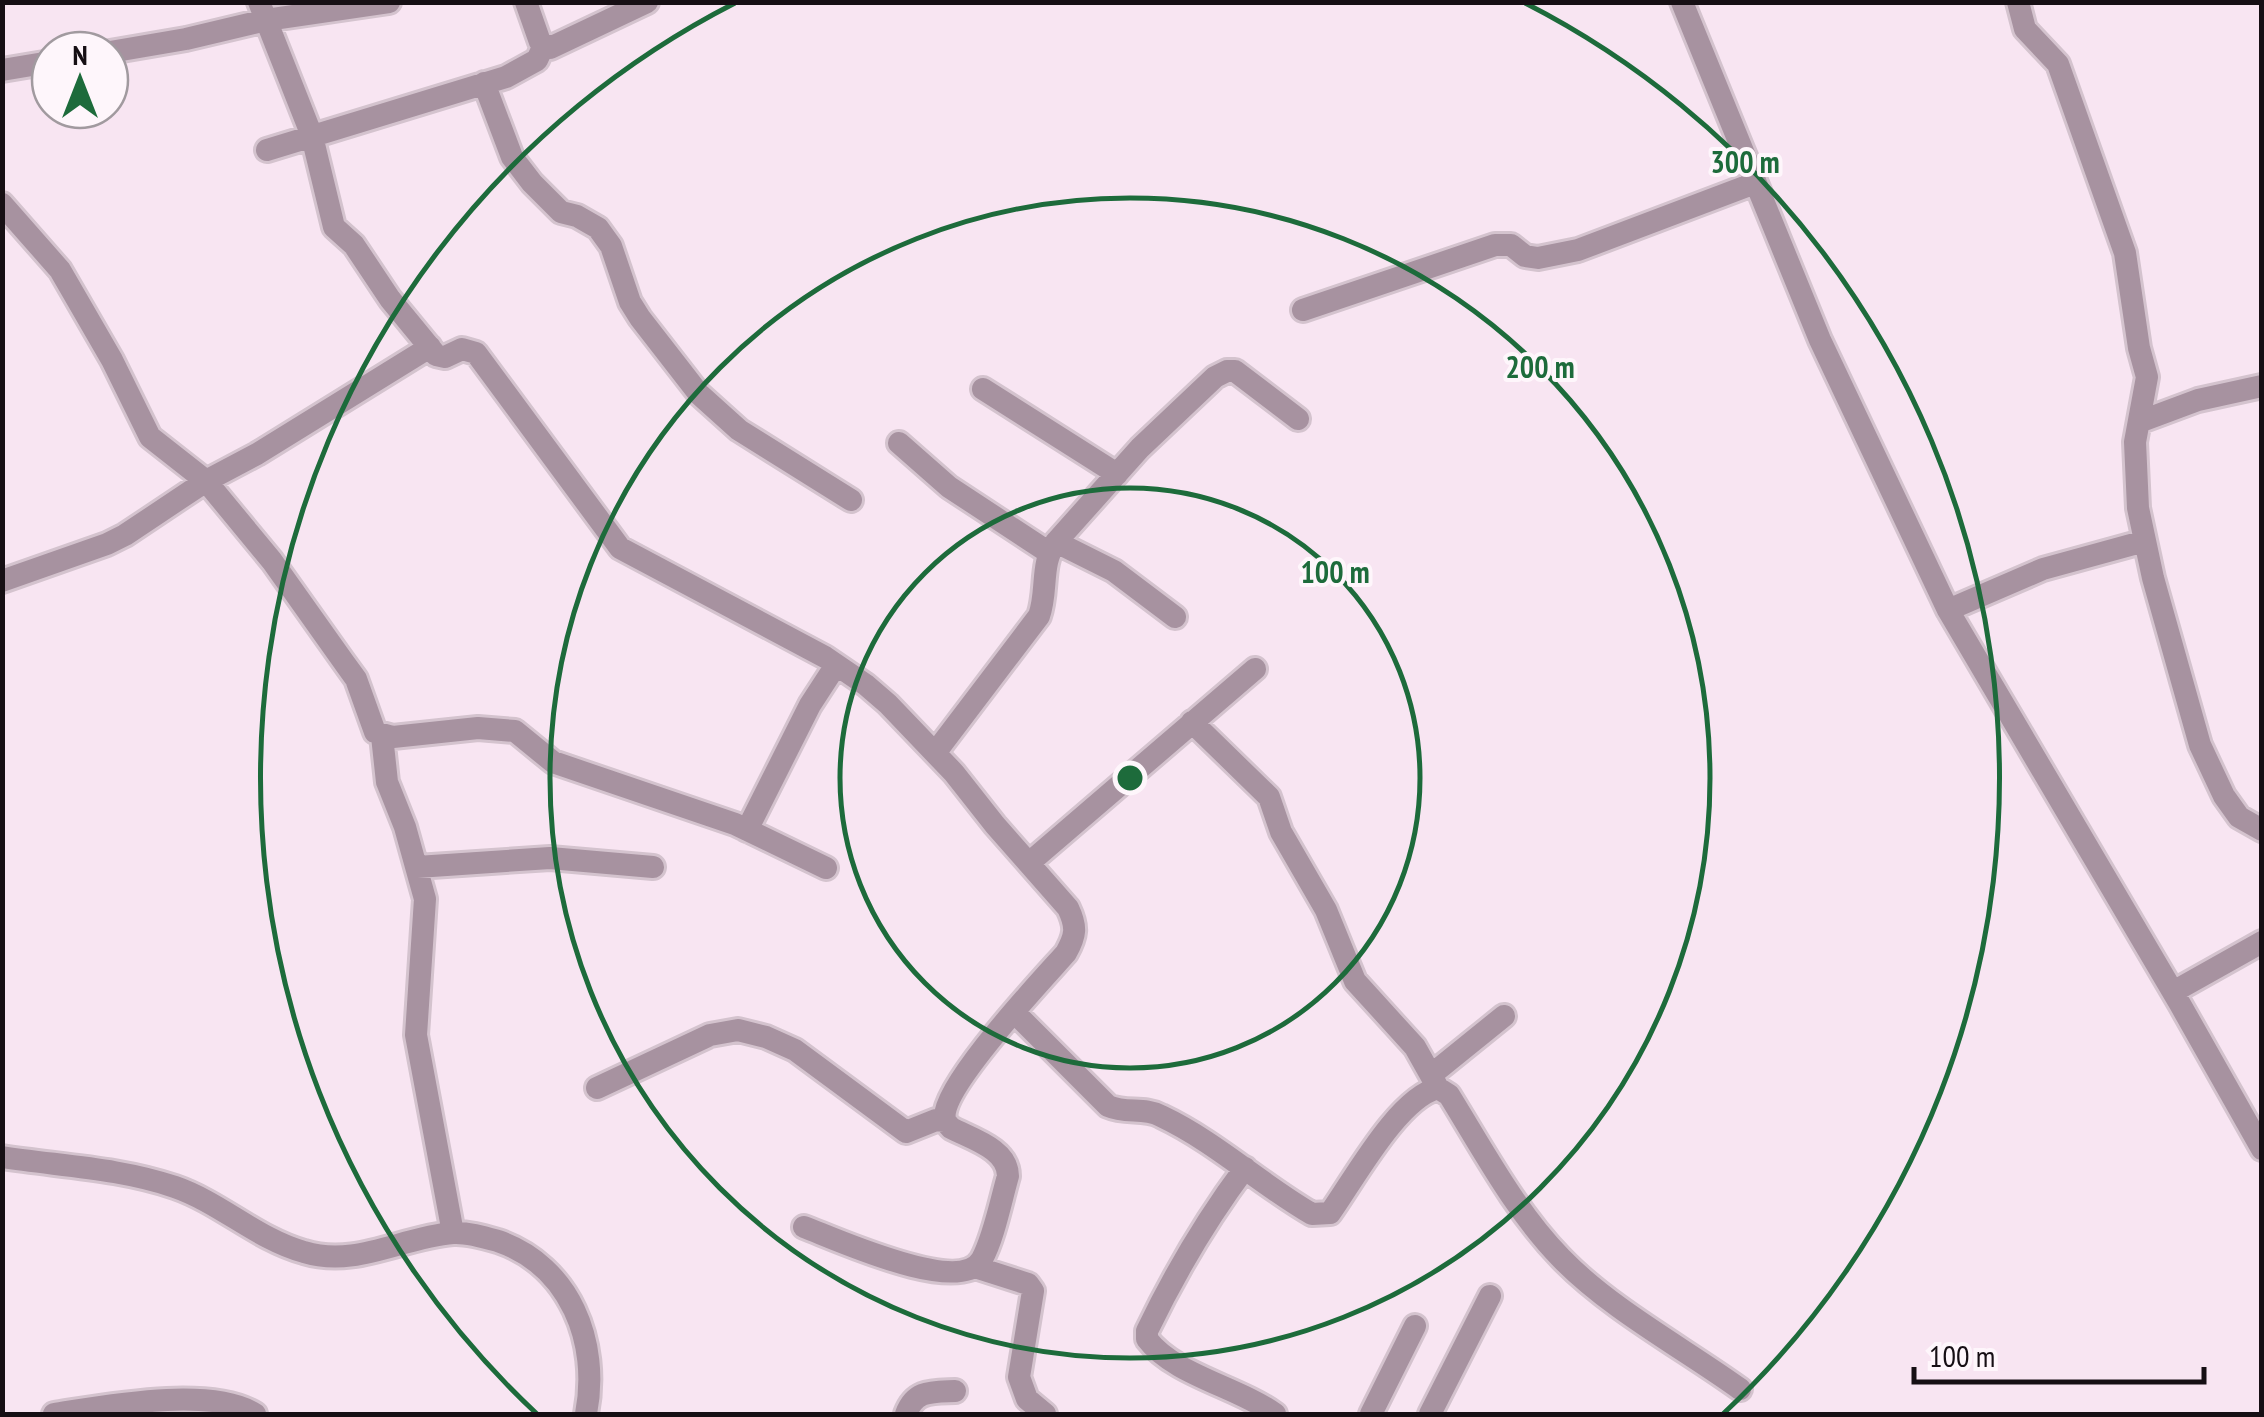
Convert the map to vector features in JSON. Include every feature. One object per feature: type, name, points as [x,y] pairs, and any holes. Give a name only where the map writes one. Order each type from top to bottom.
[{"type":"street","points":[[130,49],[186,39],[263,11],[390,2]]},
{"type":"street","points":[[266,150],[526,68],[537,60],[543,46],[526,2]]},
{"type":"street","points":[[543,46],[558,46],[648,2]]},
{"type":"street","points":[[1682,2],[1820,340],[1948,610],[2262,1149]]},
{"type":"street","points":[[2018,2],[2025,29],[2058,64],[2125,253],[2147,377],[2135,442],[2138,508],[2200,744],[2224,796],[2239,817],[2262,830]]},
{"type":"street","points":[[263,11],[312,136],[334,228],[354,245],[390,299],[430,347],[444,357],[462,350],[476,353],[620,548],[836,665],[888,704],[935,752],[1068,908],[1076,923],[1076,936],[946,1104],[945,1121]]},
{"type":"street","points":[[2,70],[30,65]]},
{"type":"street","points":[[484,84],[512,157],[561,212],[598,228],[611,246],[630,302],[698,394],[739,430],[851,500]]},
{"type":"street","points":[[1302,310],[1494,245],[1511,245],[1525,256],[1562,254],[1755,184]]},
{"type":"street","points":[[2,204],[60,270],[150,436],[206,482],[272,561],[356,679],[371,725],[382,736],[387,782],[425,899],[416,1035],[453,1233]]},
{"type":"street","points":[[2,581],[107,544],[430,347]]},
{"type":"street","points":[[935,752],[1039,616],[1052,547],[1190,401],[1227,371],[1243,376],[1298,418]]},
{"type":"street","points":[[2139,422],[2198,400],[2262,386]]},
{"type":"street","points":[[983,389],[1118,474]]},
{"type":"street","points":[[899,443],[949,486],[1052,547],[1114,572],[1175,617]]},
{"type":"street","points":[[1948,610],[2043,569],[2145,541]]},
{"type":"street","points":[[747,830],[810,705],[836,665]]},
{"type":"street","points":[[1029,863],[1255,669]]},
{"type":"street","points":[[1192,722],[1269,797],[1280,832],[1326,910],[1355,980],[1400,1030],[1435,1082],[1449,1095],[1527,1216],[1558,1256],[1600,1292],[1740,1388]]},
{"type":"street","points":[[382,736],[478,728],[514,731],[553,762],[747,830],[826,868]]},
{"type":"street","points":[[417,867],[550,858],[653,867]]},
{"type":"street","points":[[2173,992],[2262,942]]},
{"type":"street","points":[[1014,1012],[1108,1106],[1119,1111],[1160,1115],[1213,1145],[1312,1214],[1330,1213],[1405,1106],[1425,1092],[1504,1016]]},
{"type":"street","points":[[597,1088],[710,1035],[738,1030],[795,1050],[906,1132],[936,1120],[945,1121],[1002,1155],[1008,1165],[982,1260],[965,1271],[936,1272],[804,1227]]},
{"type":"street","points":[[2,1157],[137,1176],[176,1188],[211,1202],[280,1243],[305,1253],[336,1258],[453,1233],[487,1238],[520,1249],[545,1266],[565,1290],[579,1322],[588,1356],[586,1414]]},
{"type":"street","points":[[1245,1168],[1204,1223],[1170,1283],[1146,1339],[1172,1361],[1275,1414]]},
{"type":"street","points":[[974,1267],[1028,1284],[1032,1291],[1020,1377],[1027,1399],[1045,1414]]},
{"type":"street","points":[[1430,1414],[1490,1296]]},
{"type":"street","points":[[1372,1414],[1414,1326]]},
{"type":"street","points":[[906,1414],[918,1395],[954,1391]]},
{"type":"street","points":[[54,1414],[138,1401],[230,1403],[256,1414]]}]
